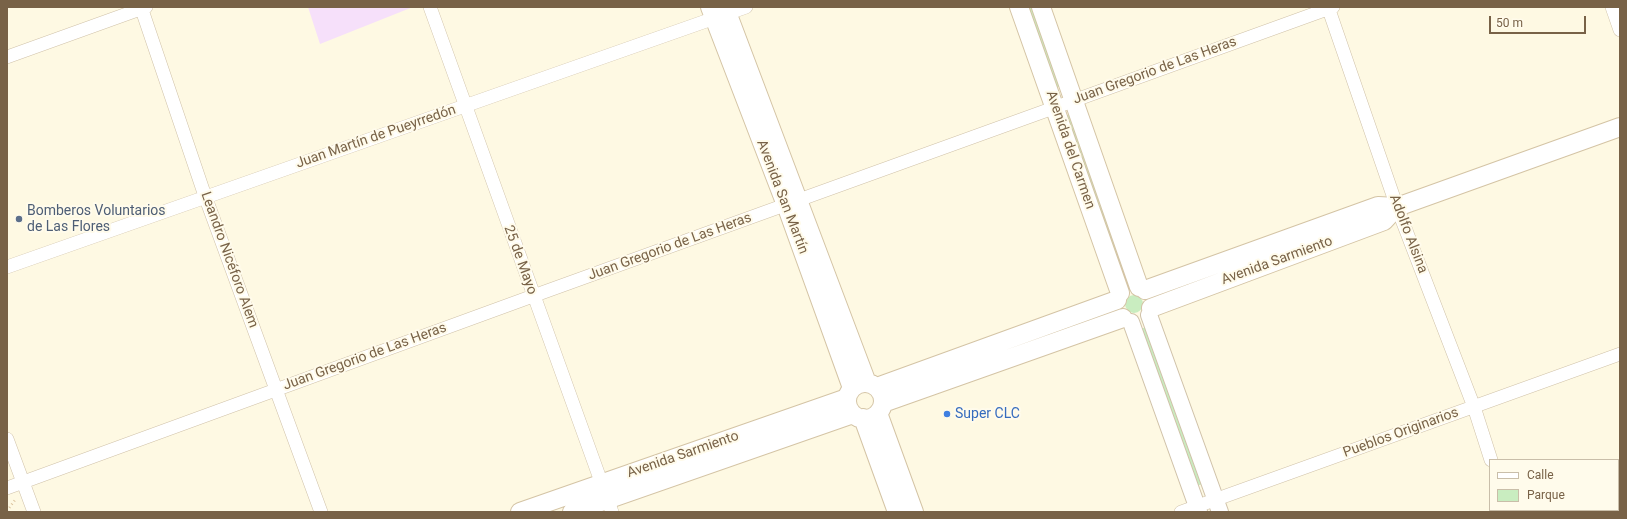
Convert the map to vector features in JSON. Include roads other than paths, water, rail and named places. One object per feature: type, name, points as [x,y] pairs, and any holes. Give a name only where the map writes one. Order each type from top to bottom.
[{"type":"main road","name":"Avenida del Carmen","points":[[1019,7],[1118,296]]},
{"type":"main road","name":"Avenida del Carmen","points":[[1041,7],[1073,100],[1142,289]]},
{"type":"main road","name":"Avenida San Martín","points":[[719,11],[792,202],[865,401],[914,512]]},
{"type":"main road","name":"Avenida Sarmiento","points":[[1142,289],[1378,206],[1397,207],[1620,127]]},
{"type":"main road","name":"Avenida Sarmiento","points":[[1150,311],[1384,222],[1397,207]]},
{"type":"main road","points":[[1131,287],[1142,289],[1150,296],[1150,311],[1141,321],[1127,320],[1117,310],[1118,296],[1131,287]]},
{"type":"main road","name":"Avenida Sarmiento","points":[[572,512],[609,506],[1118,296]]},
{"type":"main road","name":"Avenida Sarmiento","points":[[520,512],[601,483],[1127,320]]},
{"type":"main road","name":"Avenida San Martín","points":[[865,401],[897,512]]},
{"type":"street","name":"25 de Mayo","points":[[430,7],[609,506]]},
{"type":"street","name":"Juan Martín de Pueyrredón","points":[[7,267],[205,196],[466,107],[719,11],[746,7]]},
{"type":"street","name":"Juan Gregorio de Las Heras","points":[[7,488],[1330,7]]},
{"type":"street","name":"Adolfo Alsina","points":[[1330,7],[1397,207],[1474,407],[1490,459]]},
{"type":"street","points":[[1612,7],[1620,30]]},
{"type":"street","points":[[7,57],[143,8]]},
{"type":"street","name":"Leandro Nicéforo Alem","points":[[143,8],[205,196],[322,512]]},
{"type":"street","points":[[1150,311],[1218,506]]},
{"type":"street","points":[[1127,320],[1198,509]]},
{"type":"street","name":"Pueblos Originarios","points":[[1181,512],[1218,506],[1474,407],[1620,354]]},
{"type":"street","points":[[7,439],[34,512]]},
{"type":"place","name":"Bomberos Voluntarios de Las Flores","points":[[19,219]]},
{"type":"place","name":"Super CLC","points":[[947,414]]}]
